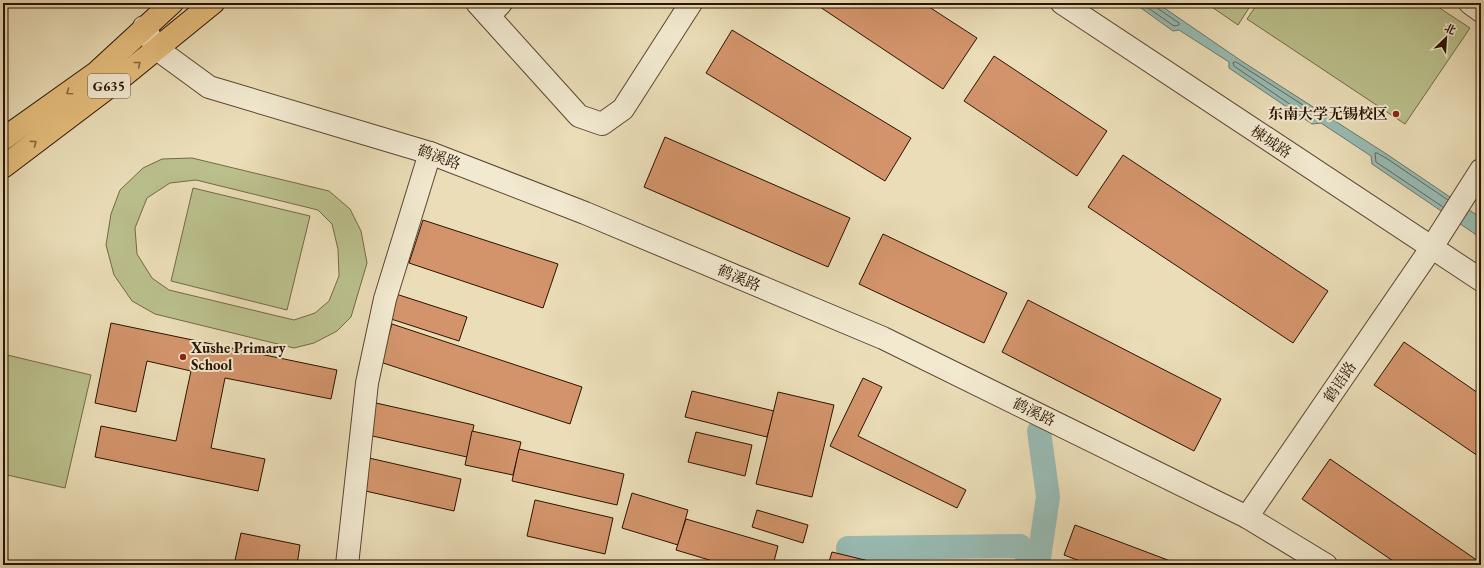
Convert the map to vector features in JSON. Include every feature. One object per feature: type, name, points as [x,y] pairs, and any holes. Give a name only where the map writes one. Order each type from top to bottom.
[{"type":"highway","name":"G635","points":[[3,139],[96,73],[144,27],[172,3]]},
{"type":"highway","name":"G635","points":[[3,167],[157,49],[213,3]]},
{"type":"street","points":[[489,7],[579,116],[602,124],[623,109],[691,3]]},
{"type":"street","name":"楝城路","points":[[1062,3],[1481,280]]},
{"type":"street","name":"鹤溪路","points":[[144,27],[157,49],[209,87],[430,153],[585,213],[883,338],[1247,517],[1326,565]]},
{"type":"street","points":[[347,565],[367,383],[386,299],[430,153]]},
{"type":"street","name":"鹤语路","points":[[1247,517],[1432,247],[1481,170]]},
{"type":"green space","points":[[1206,3],[1252,3],[1238,25]]},
{"type":"green space","points":[[1258,3],[1432,3],[1470,28],[1405,124],[1247,19]]},
{"type":"green space","points":[[192,158],[329,191],[350,209],[361,231],[367,263],[351,317],[337,331],[314,343],[294,348],[155,314],[132,301],[114,275],[106,245],[111,214],[120,190],[143,168],[162,159]],"holes":[[[196,180],[318,210],[332,224],[338,249],[339,276],[329,301],[315,313],[294,320],[169,290],[152,278],[137,254],[135,228],[147,198],[170,183]]]},
{"type":"green space","points":[[193,188],[310,216],[287,310],[171,281]]},
{"type":"green space","points":[[3,354],[91,375],[65,488],[3,474]]},
{"type":"water","points":[[1134,3],[1157,3],[1243,62],[1388,155],[1481,218],[1481,238],[1372,164],[1371,156],[1321,123],[1312,124],[1229,68],[1229,62],[1179,30],[1173,31]]},
{"type":"building","points":[[814,3],[923,3],[977,38],[943,89]]},
{"type":"building","points":[[732,30],[911,138],[885,181],[706,73]]},
{"type":"building","points":[[994,56],[1107,131],[1077,176],[964,101]]},
{"type":"building","points":[[665,137],[850,218],[828,267],[644,187]]},
{"type":"building","points":[[1123,155],[1328,291],[1293,343],[1088,207]]},
{"type":"building","points":[[423,220],[558,264],[543,308],[409,263]]},
{"type":"building","points":[[883,234],[1007,293],[984,343],[859,284]]},
{"type":"building","points":[[396,294],[467,317],[459,341],[388,318]]},
{"type":"building","points":[[1028,300],[1221,399],[1194,451],[1002,352]]},
{"type":"building","points":[[111,323],[337,370],[331,399],[225,378],[211,448],[265,459],[258,491],[95,457],[101,426],[176,441],[191,371],[147,361],[136,412],[95,403]]},
{"type":"building","points":[[392,324],[582,387],[570,424],[380,362]]},
{"type":"building","points":[[1404,342],[1481,395],[1481,458],[1374,385]]},
{"type":"building","points":[[863,378],[882,387],[858,436],[966,490],[957,508],[830,446]]},
{"type":"building","points":[[692,391],[774,411],[767,437],[685,417]]},
{"type":"building","points":[[778,392],[834,405],[812,497],[756,484]]},
{"type":"building","points":[[376,403],[474,425],[467,457],[368,435]]},
{"type":"building","points":[[472,431],[521,442],[513,475],[465,465]]},
{"type":"building","points":[[696,432],[752,445],[745,476],[688,462]]},
{"type":"building","points":[[519,449],[624,474],[617,505],[512,481]]},
{"type":"building","points":[[369,458],[461,479],[454,511],[361,490]]},
{"type":"building","points":[[1330,459],[1481,563],[1481,565],[1399,565],[1302,499]]},
{"type":"building","points":[[632,493],[688,510],[678,545],[622,528]]},
{"type":"building","points":[[535,500],[613,518],[605,554],[527,536]]},
{"type":"building","points":[[757,510],[808,525],[803,543],[752,527]]},
{"type":"building","points":[[686,519],[778,546],[773,565],[726,565],[676,550]]},
{"type":"building","points":[[1075,525],[1181,565],[1091,565],[1064,555]]},
{"type":"building","points":[[241,533],[300,545],[297,565],[234,565]]},
{"type":"building","points":[[832,552],[881,564],[881,565],[828,565]]},
{"type":"waterway","points":[[1038,565],[1048,497],[1039,431]]},
{"type":"waterway","points":[[848,548],[1020,546],[1035,565]]},
{"type":"place","name":"东南大学无锡校区","points":[[1396,114]]},
{"type":"place","name":"Xushe Primary School","points":[[183,357]]}]
